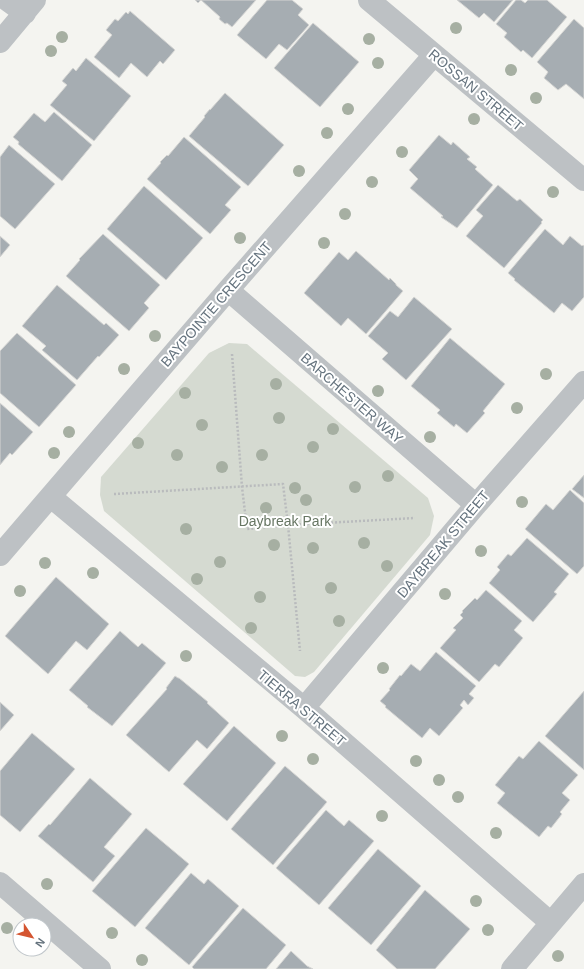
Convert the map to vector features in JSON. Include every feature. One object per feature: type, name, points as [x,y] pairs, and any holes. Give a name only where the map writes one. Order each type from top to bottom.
[{"type":"street","points":[[0,42],[30,6],[7,0]]},
{"type":"street","name":"ROSSAN STREET","points":[[369,0],[584,180]]},
{"type":"street","name":"BAYPOINTE CRESCENT","points":[[0,555],[228,290],[434,55]]},
{"type":"street","name":"BARCHESTER WAY","points":[[228,290],[476,505]]},
{"type":"street","name":"DAYBREAK STREET","points":[[304,708],[476,505],[584,382]]},
{"type":"street","name":"TIERRA STREET","points":[[51,497],[304,708],[551,923]]},
{"type":"street","points":[[0,882],[100,969]]},
{"type":"street","points":[[512,969],[584,884]]},
{"type":"path","points":[[232,354],[242,487],[247,529],[288,525],[415,518]]},
{"type":"path","points":[[114,494],[283,484],[300,651]]},
{"type":"green space","name":"Daybreak Park","points":[[229,343],[247,344],[428,498],[434,516],[430,535],[314,672],[305,677],[295,676],[104,511],[100,495],[101,477],[209,353]]},
{"type":"building","points":[[201,0],[256,0],[232,27],[219,19],[220,17]]},
{"type":"building","points":[[267,0],[292,0],[303,9],[298,15],[309,25],[287,50],[279,44],[266,59],[237,35]]},
{"type":"building","points":[[457,0],[513,0],[494,22],[484,13],[479,18]]},
{"type":"building","points":[[516,0],[521,0],[525,3],[528,0],[547,0],[567,17],[532,58],[523,50],[521,52],[504,37],[507,33],[496,24]]},
{"type":"building","points":[[130,11],[175,50],[163,64],[160,61],[147,77],[131,63],[119,78],[94,57],[112,35],[106,30],[115,19],[118,21],[126,12],[128,14]]},
{"type":"building","points":[[574,19],[584,28],[584,99],[566,84],[558,90],[544,78],[548,72],[537,62]]},
{"type":"building","points":[[313,23],[359,62],[320,107],[274,68]]},
{"type":"building","points":[[86,58],[131,96],[94,141],[50,105],[67,85],[62,81],[73,68],[76,71]]},
{"type":"building","points":[[225,93],[284,145],[248,186],[189,136],[205,117],[204,116]]},
{"type":"building","points":[[54,112],[92,145],[62,181],[18,144],[19,142],[13,137],[34,113],[45,122]]},
{"type":"building","points":[[439,135],[451,145],[453,142],[470,157],[467,159],[477,167],[475,169],[493,185],[457,228],[441,217],[443,216],[410,188],[418,179],[409,170]]},
{"type":"building","points":[[184,137],[241,187],[225,205],[231,210],[210,234],[147,179],[161,163],[160,162],[167,155],[168,156]]},
{"type":"building","points":[[9,145],[55,184],[15,229],[0,216],[0,157]]},
{"type":"building","points":[[498,185],[517,201],[520,199],[543,220],[504,268],[466,236],[483,216],[476,210]]},
{"type":"building","points":[[144,186],[203,238],[166,280],[107,229]]},
{"type":"building","points":[[545,229],[563,245],[570,236],[584,246],[584,297],[572,311],[562,303],[554,313],[514,280],[515,279],[508,273]]},
{"type":"building","points":[[103,234],[160,285],[144,303],[149,308],[129,331],[66,276],[80,260],[79,259]]},
{"type":"building","points":[[0,236],[10,245],[0,257]]},
{"type":"building","points":[[356,251],[389,280],[390,278],[403,291],[366,334],[348,318],[341,326],[304,293],[339,252],[348,260]]},
{"type":"building","points":[[57,285],[104,325],[106,323],[119,335],[77,380],[42,350],[46,346],[22,326]]},
{"type":"building","points":[[414,297],[452,329],[406,380],[382,359],[388,353],[368,336],[390,311],[398,317]]},
{"type":"building","points":[[17,333],[76,385],[39,427],[0,393],[0,351]]},
{"type":"building","points":[[450,338],[505,384],[483,411],[485,413],[467,433],[456,424],[454,427],[437,413],[440,410],[411,386]]},
{"type":"building","points":[[0,403],[33,432],[12,455],[10,453],[0,465]]},
{"type":"building","points":[[584,475],[584,498],[572,489]]},
{"type":"building","points":[[570,490],[584,503],[584,566],[577,574],[525,529],[546,504],[553,510]]},
{"type":"building","points":[[527,538],[569,574],[554,592],[557,594],[533,622],[489,583],[500,570],[497,567],[508,554],[511,556]]},
{"type":"building","points":[[56,577],[109,624],[87,650],[76,641],[48,674],[5,636]]},
{"type":"building","points":[[486,590],[522,621],[514,630],[523,638],[499,667],[495,664],[479,682],[440,648],[456,630],[453,628],[463,618],[460,615],[463,612],[462,611],[475,598],[477,600]]},
{"type":"building","points":[[120,631],[138,647],[142,643],[166,663],[112,726],[87,707],[88,706],[69,690]]},
{"type":"building","points":[[436,652],[476,686],[469,694],[474,698],[468,705],[464,700],[460,705],[463,708],[439,736],[430,728],[422,738],[380,701],[390,690],[389,689],[400,675],[401,676],[411,664],[420,671]]},
{"type":"building","points":[[175,676],[208,702],[207,703],[229,723],[207,749],[197,740],[169,772],[126,735],[167,689],[166,688]]},
{"type":"building","points":[[584,691],[584,770],[545,736]]},
{"type":"building","points":[[0,702],[14,715],[0,731]]},
{"type":"building","points":[[234,726],[276,763],[227,821],[183,784]]},
{"type":"building","points":[[32,733],[75,769],[20,832],[0,815],[0,771]]},
{"type":"building","points":[[539,741],[578,775],[562,793],[570,800],[560,812],[562,814],[551,828],[548,826],[539,837],[497,803],[505,793],[495,785],[519,756],[523,759]]},
{"type":"building","points":[[285,766],[327,802],[273,865],[231,829]]},
{"type":"building","points":[[90,778],[132,814],[104,847],[115,856],[93,882],[38,836],[49,824],[50,825]]},
{"type":"building","points":[[326,810],[344,826],[349,820],[374,841],[319,905],[276,868]]},
{"type":"building","points":[[146,828],[189,864],[135,927],[92,891]]},
{"type":"building","points":[[378,849],[421,886],[371,945],[328,908]]},
{"type":"building","points":[[191,873],[204,884],[208,879],[239,906],[189,965],[145,928]]},
{"type":"building","points":[[425,890],[470,929],[435,969],[397,969],[376,950]]},
{"type":"building","points":[[243,908],[286,945],[266,969],[194,969],[192,967]]},
{"type":"building","points":[[291,951],[307,966],[313,969],[276,969]]}]
